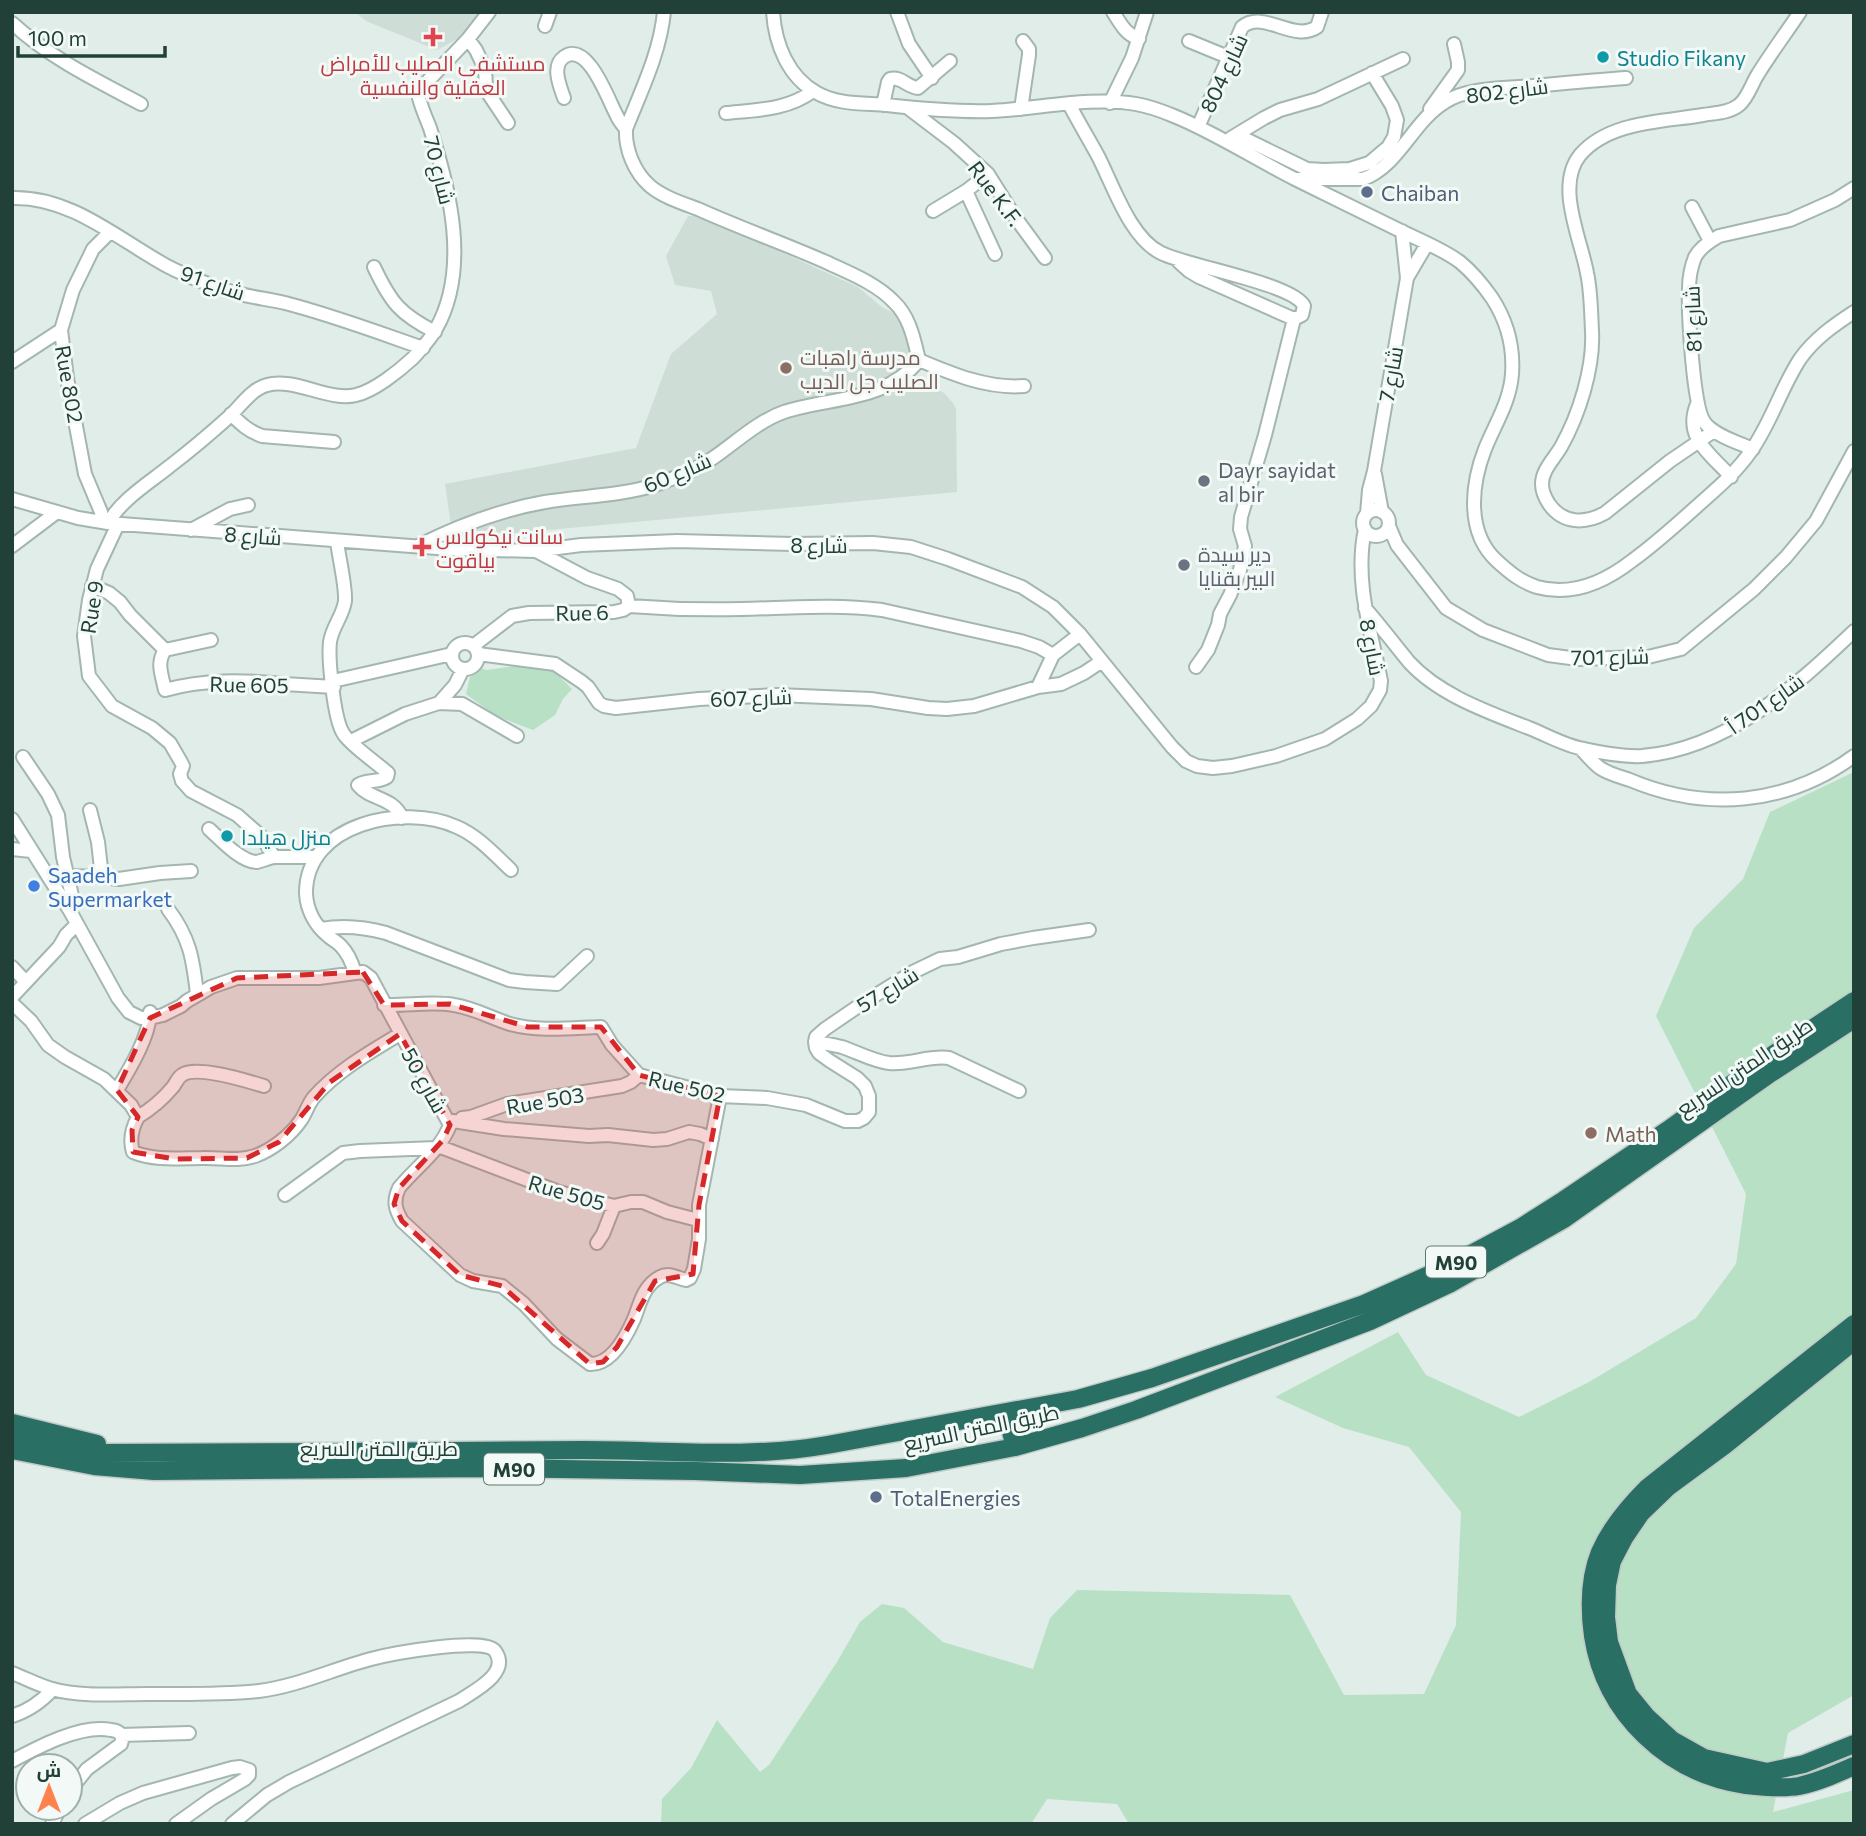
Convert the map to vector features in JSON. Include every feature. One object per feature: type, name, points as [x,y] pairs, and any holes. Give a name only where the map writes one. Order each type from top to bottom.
[{"type":"highway","name":"طريق المتن السريع","points":[[12,1436],[104,1453],[606,1450],[764,1453],[806,1449],[1078,1399],[1152,1378],[1364,1304],[1449,1266],[1520,1228],[1564,1200],[1854,1001]]},
{"type":"highway","name":"طريق المتن السريع","points":[[12,1450],[94,1466],[153,1471],[484,1468],[800,1475],[906,1468],[1015,1447],[1082,1428],[1175,1395],[1370,1321],[1451,1283],[1564,1219],[1771,1073],[1854,1019]]},
{"type":"highway","points":[[1854,1324],[1721,1439],[1641,1513],[1612,1561],[1607,1585],[1606,1617],[1609,1642],[1628,1694],[1646,1716],[1672,1740],[1704,1758],[1767,1772],[1804,1764],[1854,1744]]},
{"type":"highway","points":[[1854,1341],[1721,1439],[1647,1488],[1624,1512],[1600,1553],[1590,1599],[1595,1649],[1602,1674],[1618,1703],[1650,1742],[1695,1772],[1728,1783],[1764,1788],[1797,1786],[1831,1777],[1854,1766]]},
{"type":"highway","points":[[1006,1413],[1015,1447]]},
{"type":"highway","points":[[12,1423],[127,1453]]},
{"type":"street","name":"شارع 70","points":[[231,414],[258,388],[272,383],[344,396],[360,394],[405,365],[435,332],[449,297],[454,266],[452,215],[436,151],[419,99],[424,85],[468,39],[489,12]]},
{"type":"street","points":[[545,26],[550,12]]},
{"type":"street","points":[[664,12],[653,62],[626,129],[625,139],[628,151],[650,186],[717,218],[837,268],[886,294],[897,304],[907,320],[919,360],[989,384],[1024,386]]},
{"type":"street","points":[[772,12],[781,53],[802,82],[829,99],[908,108],[986,111],[1069,104],[1140,105],[1198,127],[1459,261],[1479,280],[1493,299],[1511,342],[1512,374],[1506,404],[1484,452],[1475,482],[1474,516],[1479,536],[1487,552],[1513,575],[1541,588],[1562,590],[1584,587],[1604,580],[1661,538],[1731,477],[1753,449],[1798,362],[1833,325],[1854,312]]},
{"type":"street","points":[[897,12],[909,44],[932,78]]},
{"type":"street","points":[[1113,12],[1130,36],[1139,39]]},
{"type":"street","points":[[1110,103],[1132,58],[1147,12]]},
{"type":"street","name":"شارع 804","points":[[1198,127],[1239,32],[1247,23],[1261,22],[1306,32],[1317,27],[1322,12]]},
{"type":"street","points":[[1753,449],[1714,431],[1633,489],[1605,513],[1584,521],[1563,517],[1553,509],[1541,483],[1571,427],[1593,350],[1588,274],[1569,196],[1571,171],[1579,156],[1609,134],[1631,126],[1723,112],[1738,106],[1800,12]]},
{"type":"street","points":[[12,23],[75,69],[141,104]]},
{"type":"street","points":[[468,39],[485,69],[485,86],[488,93],[508,123]]},
{"type":"street","points":[[1021,109],[1029,55],[1029,49],[1023,41]]},
{"type":"street","points":[[1189,41],[1228,57]]},
{"type":"street","points":[[1425,119],[1458,70],[1454,44]]},
{"type":"street","points":[[564,98],[558,63],[570,54],[576,55],[593,68],[626,129]]},
{"type":"street","points":[[1225,142],[1272,114],[1318,99],[1403,59]]},
{"type":"street","points":[[883,105],[890,79],[900,79],[918,88],[950,61]]},
{"type":"street","points":[[1237,135],[1307,169],[1350,169],[1369,163],[1388,147],[1396,129],[1392,106],[1373,73]]},
{"type":"street","name":"شارع 802","points":[[1295,179],[1363,179],[1372,176],[1425,119],[1443,102],[1455,97],[1469,93],[1626,78]]},
{"type":"street","points":[[726,113],[778,107],[798,102],[814,92]]},
{"type":"street","points":[[1069,104],[1142,238],[1160,253],[1297,297],[1303,302],[1305,309],[1302,315],[1294,319],[1241,517],[1245,555],[1220,614],[1209,650],[1196,667]]},
{"type":"street","name":"Rue K.F.","points":[[908,108],[954,143],[988,174],[1045,258]]},
{"type":"street","points":[[933,211],[988,174]]},
{"type":"street","points":[[1692,207],[1710,241],[1733,232],[1790,220],[1835,200],[1854,188]]},
{"type":"street","points":[[966,191],[995,254]]},
{"type":"street","name":"شارع 91","points":[[12,198],[33,199],[78,214],[169,268],[232,292],[341,319],[423,348]]},
{"type":"street","name":"Rue 802","points":[[93,249],[94,223]]},
{"type":"street","name":"Rue 802","points":[[109,523],[101,512],[82,461],[66,378],[61,330],[73,290],[93,249],[110,232]]},
{"type":"street","points":[[1402,232],[1407,278]]},
{"type":"street","name":"شارع 81","points":[[1710,241],[1696,254],[1690,272],[1689,290],[1698,404],[1703,422],[1714,431]]},
{"type":"street","points":[[1407,278],[1427,244]]},
{"type":"street","points":[[1177,259],[1199,277],[1294,319]]},
{"type":"street","points":[[374,268],[387,294],[403,313],[435,332]]},
{"type":"street","name":"شارع 7","points":[[1367,514],[1368,490],[1374,471],[1407,278]]},
{"type":"street","points":[[12,362],[61,330]]},
{"type":"street","name":"شارع 60","points":[[417,546],[498,512],[544,502],[637,489],[671,479],[709,461],[771,417],[884,388],[911,370],[919,360]]},
{"type":"street","name":"شارع 81","points":[[1698,404],[1693,422],[1698,441]]},
{"type":"street","points":[[231,414],[241,425],[262,436],[334,442]]},
{"type":"street","name":"Rue 9","points":[[231,414],[122,505],[109,523],[92,586],[84,636],[89,676],[112,706],[152,727],[170,743],[183,766],[180,774],[182,781],[191,791],[237,815],[262,837],[274,857]]},
{"type":"street","points":[[1698,441],[1731,477]]},
{"type":"street","name":"شارع 701","points":[[1378,531],[1397,545],[1446,608],[1483,630],[1548,655],[1578,659],[1648,657],[1681,649],[1754,589],[1786,557],[1816,521],[1854,451]]},
{"type":"street","name":"شارع 7","points":[[1374,471],[1382,512]]},
{"type":"street","name":"شارع 8","points":[[12,499],[109,523],[337,542],[535,551],[581,545],[677,541],[900,545],[948,559],[1022,587],[1053,607],[1080,634],[1172,747],[1186,761],[1213,768],[1276,756],[1325,738],[1357,719],[1371,706],[1380,690],[1381,681],[1365,607],[1362,551],[1378,531]]},
{"type":"street","points":[[191,530],[230,509],[248,505]]},
{"type":"street","points":[[1371,511],[1382,512],[1389,520],[1378,531],[1364,524],[1371,511]]},
{"type":"street","points":[[12,546],[57,512]]},
{"type":"street","points":[[337,542],[345,592],[342,615],[333,629],[330,642],[337,718],[344,735],[388,773],[383,780],[362,782],[358,785],[366,793],[396,807],[402,818]]},
{"type":"street","name":"Rue 6","points":[[475,650],[512,616],[529,613],[614,612],[629,606],[627,596],[618,589],[587,578],[535,551]]},
{"type":"street","points":[[92,586],[120,602],[165,650],[211,640]]},
{"type":"street","points":[[629,606],[683,610],[862,607],[1021,641],[1054,655]]},
{"type":"street","points":[[1365,607],[1410,663],[1437,685],[1470,703],[1581,749],[1601,768],[1647,788],[1699,799],[1728,801],[1788,791],[1854,756]]},
{"type":"street","name":"شارع 701 أ","points":[[1581,749],[1640,756],[1678,750],[1708,739],[1740,724],[1812,669],[1854,631]]},
{"type":"street","points":[[1038,687],[1054,655],[1080,634]]},
{"type":"street","points":[[466,643],[475,650],[476,663],[472,667],[457,667],[453,661],[454,648],[466,643]]},
{"type":"street","name":"Rue 605","points":[[165,650],[159,663],[165,690],[209,681],[333,684],[452,654]]},
{"type":"street","name":"شارع 607","points":[[475,650],[555,664],[582,682],[599,703],[616,708],[699,699],[778,695],[857,698],[947,709],[975,706],[1038,687],[1061,684],[1102,661]]},
{"type":"street","points":[[439,703],[455,685],[463,669]]},
{"type":"street","points":[[455,685],[462,704]]},
{"type":"street","points":[[351,741],[405,714],[439,703],[462,704],[517,736]]},
{"type":"street","points":[[1616,775],[1615,768],[1620,755]]},
{"type":"street","points":[[23,757],[54,804],[58,815],[67,876],[74,900],[70,911]]},
{"type":"street","points":[[90,810],[98,842],[102,877]]},
{"type":"street","points":[[511,870],[480,842],[457,827],[430,819],[402,818],[372,822],[338,836],[317,857],[308,875],[308,907],[321,929],[350,927],[386,933],[509,980],[557,984],[587,956]]},
{"type":"street","points":[[12,819],[70,911],[114,990],[124,995],[133,1006],[150,1015]]},
{"type":"street","points":[[209,829],[248,861],[289,856],[317,857]]},
{"type":"street","points":[[12,849],[31,851]]},
{"type":"street","points":[[289,856],[308,875]]},
{"type":"street","points":[[67,876],[119,879],[191,871]]},
{"type":"street","points":[[168,909],[190,947],[192,998]]},
{"type":"street","points":[[12,997],[59,947],[66,934],[80,929]]},
{"type":"street","name":"شارع 50","points":[[321,929],[346,952],[355,973],[363,972],[371,978],[451,1123],[446,1136],[399,1188],[394,1204],[402,1221],[460,1275],[473,1281],[502,1286],[576,1354],[590,1364],[603,1362],[628,1330],[647,1289],[660,1276],[690,1278],[699,1239],[698,1220]]},
{"type":"street","name":"شارع 57","points":[[815,1042],[816,1037],[825,1029],[863,1003],[913,972],[940,959],[958,957],[1001,944],[1090,930]]},
{"type":"street","points":[[12,967],[26,982]]},
{"type":"street","points":[[117,1090],[138,1052],[150,1015],[178,1001],[192,998],[237,978],[319,978],[355,973]]},
{"type":"street","points":[[12,1003],[31,1021],[48,1045],[65,1058],[104,1079],[131,1105],[138,1117]]},
{"type":"street","name":"Rue 502","points":[[384,1005],[450,1004],[469,1007],[510,1024],[544,1028],[601,1027],[612,1045],[639,1075],[720,1096],[789,1101],[817,1108],[845,1121],[864,1118],[869,1112],[869,1096],[864,1086],[857,1078],[819,1053],[815,1042]]},
{"type":"street","points":[[264,1086],[216,1074],[186,1073],[179,1077],[175,1086],[153,1107],[138,1117],[132,1130],[133,1152],[175,1159],[256,1156],[291,1132],[314,1097],[330,1082],[370,1052],[400,1034]]},
{"type":"street","points":[[815,1042],[842,1047],[882,1062],[912,1062],[937,1056],[949,1058],[1019,1091]]},
{"type":"street","name":"Rue 503","points":[[451,1123],[508,1104],[622,1086],[639,1075]]},
{"type":"street","points":[[698,1220],[720,1096]]},
{"type":"street","points":[[451,1123],[653,1140],[689,1132],[712,1139]]},
{"type":"street","points":[[285,1195],[343,1153],[437,1147]]},
{"type":"street","name":"Rue 505","points":[[437,1147],[559,1192],[614,1206],[643,1202],[698,1220]]},
{"type":"street","points":[[597,1243],[614,1206]]},
{"type":"street","points":[[12,1672],[53,1689],[80,1693],[235,1693],[284,1687],[368,1660],[433,1648],[479,1644],[491,1647],[496,1652],[499,1665],[496,1672],[476,1690],[459,1701],[289,1782],[267,1795],[232,1824]]},
{"type":"street","points":[[12,1716],[40,1702],[53,1689]]},
{"type":"street","points":[[12,1761],[73,1734],[90,1730],[118,1731],[123,1740],[121,1744],[84,1773]]},
{"type":"street","points":[[121,1735],[189,1733]]},
{"type":"street","points":[[85,1824],[142,1793],[232,1768],[245,1767],[249,1770],[245,1779],[176,1824]]},
{"type":"highlighted area","points":[[363,972],[384,1005],[450,1004],[528,1027],[601,1027],[639,1075],[720,1096],[699,1205],[693,1274],[655,1281],[617,1347],[603,1362],[590,1364],[502,1286],[460,1275],[402,1221],[394,1204],[399,1188],[443,1140],[450,1125],[400,1034],[330,1082],[279,1142],[247,1158],[175,1159],[133,1152],[132,1130],[138,1117],[117,1090],[150,1018],[237,978]]},
{"type":"shaded area","name":"مستشفى الصليب للأمراض العقلية والنفسية","points":[[355,12],[487,12],[483,25],[437,50],[366,21]]},
{"type":"shaded area","name":"مدرسة راهبات الصليب جل الديب","points":[[688,216],[702,216],[858,287],[883,308],[901,316],[912,344],[904,383],[928,384],[944,393],[956,409],[957,492],[453,539],[445,484],[636,448],[671,354],[717,314],[711,291],[675,285],[666,256]]},
{"type":"green space","points":[[524,665],[551,671],[572,689],[555,715],[533,730],[496,716],[466,694],[470,677],[481,668],[486,670]]},
{"type":"green space","points":[[1854,772],[1854,1695],[1788,1733],[1773,1812],[1854,1790],[1854,1824],[1129,1824],[1117,1804],[1047,1799],[1031,1824],[661,1824],[662,1799],[691,1768],[717,1720],[760,1772],[769,1765],[860,1622],[882,1604],[904,1608],[943,1642],[1033,1669],[1050,1618],[1077,1590],[1290,1595],[1344,1695],[1424,1694],[1456,1625],[1461,1512],[1409,1447],[1343,1428],[1275,1397],[1398,1332],[1426,1375],[1519,1417],[1589,1382],[1696,1318],[1736,1264],[1746,1194],[1656,1016],[1694,928],[1743,879],[1770,812]]},
{"type":"place","name":"مستشفى الصليب للأمراض العقلية والنفسية","points":[[433,37]]},
{"type":"place","name":"Studio Fikany","points":[[1603,57]]},
{"type":"place","name":"Chaiban","points":[[1367,192]]},
{"type":"place","name":"مدرسة راهبات الصليب جل الديب","points":[[786,368]]},
{"type":"place","name":"Dayr sayidat al bir","points":[[1204,481]]},
{"type":"place","name":"سانت نيكولاس بياقوت","points":[[422,547]]},
{"type":"place","name":"دير سيدة البير بقنايا","points":[[1184,565]]},
{"type":"place","name":"منزل هيلدا","points":[[227,836]]},
{"type":"place","name":"Saadeh Supermarket","points":[[34,886]]},
{"type":"place","name":"Math","points":[[1591,1133]]},
{"type":"place","name":"TotalEnergies","points":[[876,1497]]}]
